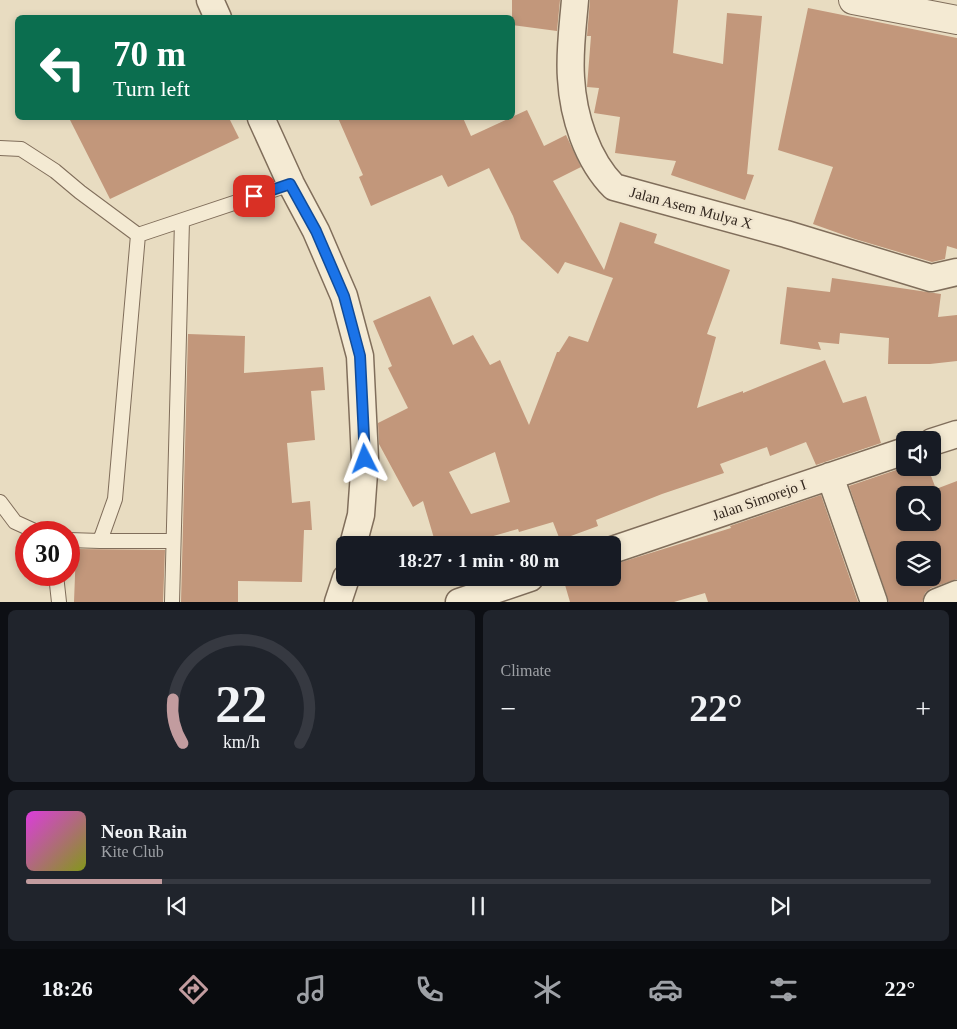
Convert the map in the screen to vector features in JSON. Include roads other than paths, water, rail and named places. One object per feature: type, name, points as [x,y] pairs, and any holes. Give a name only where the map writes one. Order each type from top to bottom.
[{"type":"street","points":[[210,0],[217,15]]},
{"type":"street","name":"Jalan Asem Mulya X","points":[[575,0],[571,77],[575,111],[589,150],[605,179],[614,188],[786,234],[931,278],[957,272]]},
{"type":"street","points":[[853,0],[957,20]]},
{"type":"street","points":[[263,120],[290,184],[316,231],[344,296],[360,356],[365,459],[361,515],[356,536]]},
{"type":"street","points":[[941,439],[957,434]]},
{"type":"street","name":"Jalan Simorejo I","points":[[621,547],[896,454]]},
{"type":"street","points":[[830,476],[874,602]]},
{"type":"street","points":[[338,602],[343,586]]},
{"type":"street","points":[[459,602],[506,586]]},
{"type":"street","points":[[937,602],[957,594]]},
{"type":"lane","points":[[0,148],[21,149],[55,171],[138,235]]},
{"type":"lane","points":[[138,235],[290,184]]},
{"type":"lane","points":[[172,602],[182,221]]},
{"type":"lane","points":[[100,541],[115,499],[138,235]]},
{"type":"lane","points":[[0,502],[15,522]]},
{"type":"lane","points":[[80,540],[173,541]]},
{"type":"lane","points":[[58,586],[60,602]]}]
